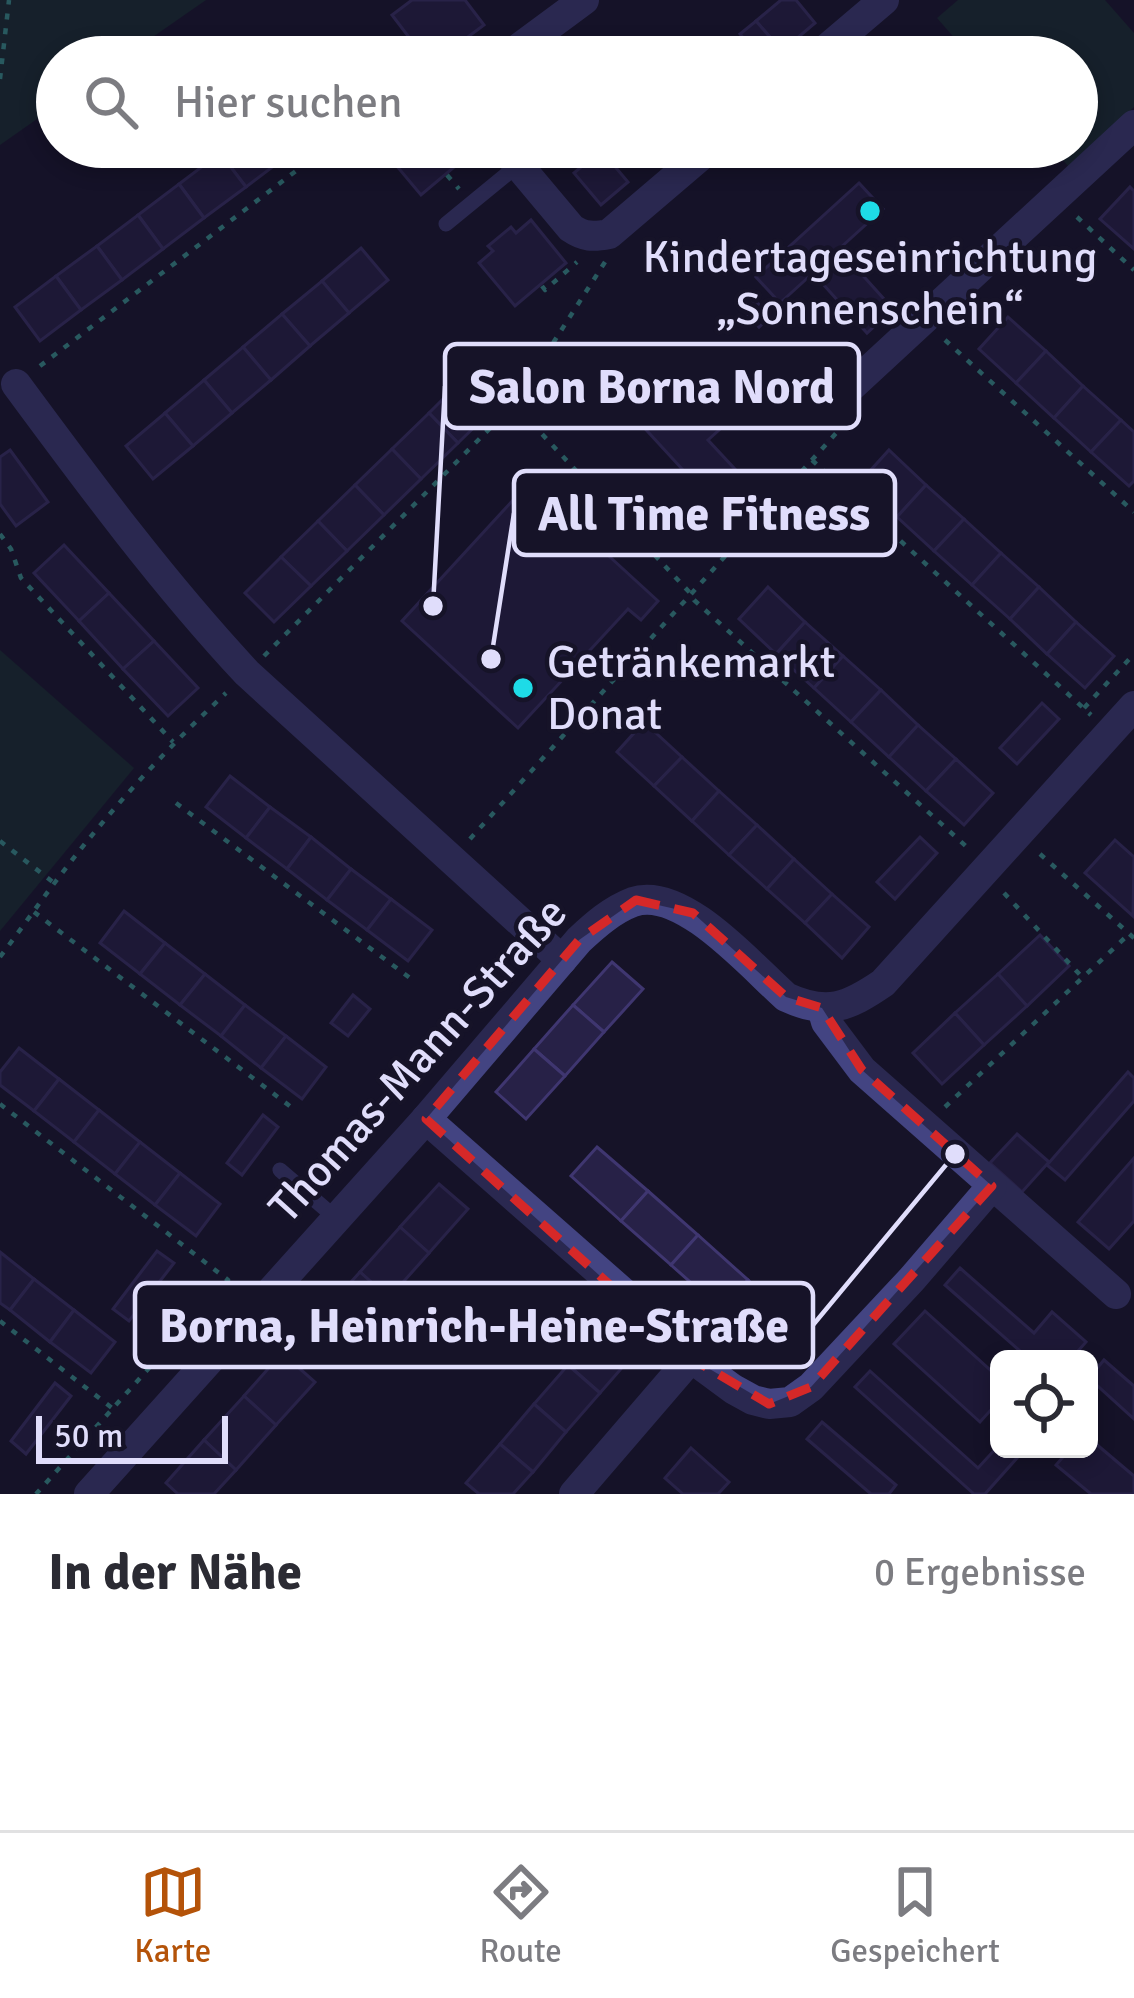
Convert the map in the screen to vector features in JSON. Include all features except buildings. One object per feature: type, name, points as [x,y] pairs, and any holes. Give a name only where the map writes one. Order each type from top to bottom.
[{"type":"street","points":[[535,36],[584,0]]},
{"type":"street","points":[[842,36],[884,0]]},
{"type":"street","points":[[1098,158],[1134,125]]},
{"type":"street","points":[[521,168],[572,227],[582,235],[600,235],[685,168]]},
{"type":"street","points":[[842,395],[1087,168]]},
{"type":"street","points":[[16,384],[83,476],[247,674],[562,960]]},
{"type":"street","points":[[1116,1294],[862,1070],[826,1022],[822,1008],[844,1006],[883,983],[1134,706]]},
{"type":"street","name":"Thomas-Mann-Straße","points":[[88,1494],[426,1119],[579,940],[606,916],[636,900],[665,902],[693,913],[787,997],[822,1008]]},
{"type":"street","points":[[426,1119],[692,1358],[733,1389],[769,1403],[790,1402],[812,1387],[992,1186]]},
{"type":"street","points":[[574,1494],[692,1358]]},
{"type":"lane","points":[[446,224],[500,168]]},
{"type":"lane","points":[[280,1170],[337,1219]]},
{"type":"path","points":[[0,79],[9,0]]},
{"type":"path","points":[[16,384],[299,168]]},
{"type":"path","points":[[1055,197],[1134,270]]},
{"type":"path","points":[[542,286],[545,290],[585,256],[600,235],[610,254],[514,404],[694,600],[986,869],[1082,977]]},
{"type":"path","points":[[923,320],[1134,512]]},
{"type":"path","points":[[452,860],[857,410],[842,395]]},
{"type":"path","points":[[812,460],[1111,732]]},
{"type":"path","points":[[0,534],[21,578],[173,742]]},
{"type":"path","points":[[1084,708],[1134,654]]},
{"type":"path","points":[[176,803],[410,978]]},
{"type":"path","points":[[925,1126],[1082,977],[1132,936],[1018,834]]},
{"type":"path","points":[[0,841],[54,883]]},
{"type":"path","points":[[34,912],[295,1110]]},
{"type":"path","points":[[0,1104],[228,1280],[36,1494]]},
{"type":"path","points":[[0,1321],[112,1408]]},
{"type":"highlighted area","points":[[636,900],[693,913],[786,997],[822,1008],[862,1070],[992,1186],[811,1387],[769,1404],[691,1358],[426,1119],[579,940]]},
{"type":"green space","points":[[0,0],[206,0],[154,36],[36,36],[36,120],[0,145]]},
{"type":"green space","points":[[958,0],[1105,0],[1134,33],[1134,107],[1098,140],[1098,36],[953,36],[937,18]]},
{"type":"green space","points":[[0,650],[134,768],[0,931]]},
{"type":"place","name":"Kindertageseinrichtung „Sonnenschein“","points":[[870,211]]},
{"type":"place","name":"Salon Borna Nord","points":[[433,606]]},
{"type":"place","name":"All Time Fitness","points":[[491,659]]},
{"type":"place","name":"Getränkemarkt Donat","points":[[523,688]]},
{"type":"place","name":"Borna, Heinrich-Heine-Straße","points":[[955,1154]]}]
